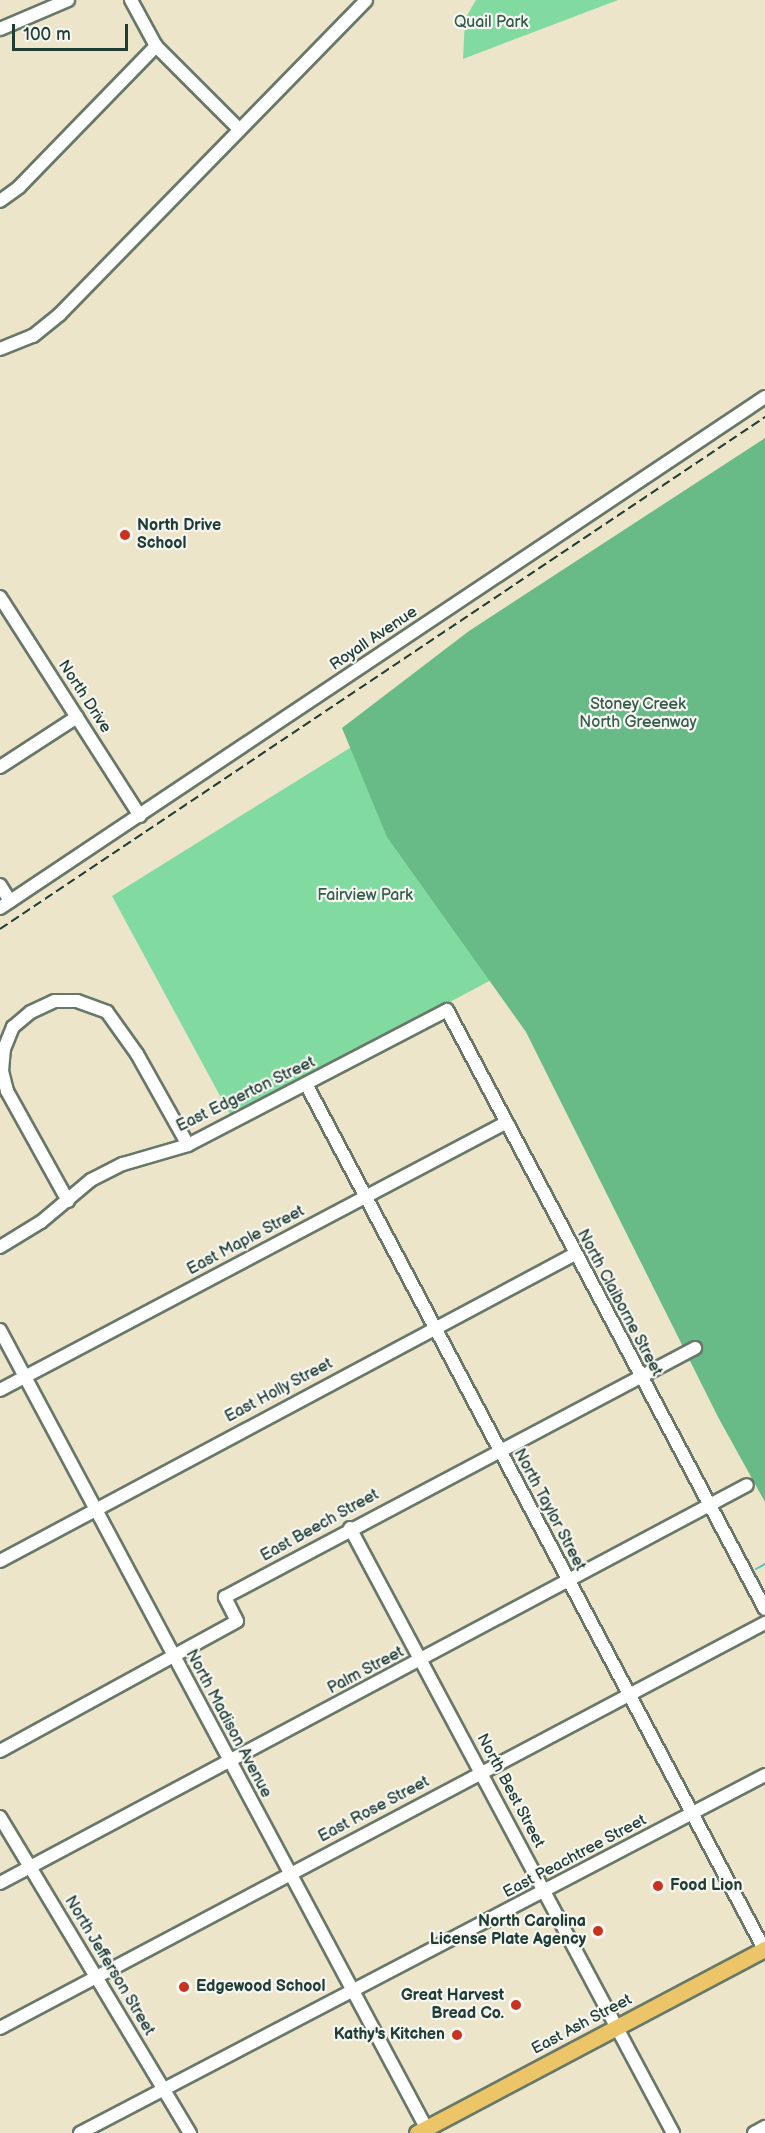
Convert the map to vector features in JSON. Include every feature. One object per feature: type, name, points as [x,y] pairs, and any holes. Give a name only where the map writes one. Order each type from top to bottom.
[{"type":"main road","name":"East Ash Street","points":[[424,2132],[618,2026],[765,1950]]},
{"type":"street","points":[[0,29],[68,0]]},
{"type":"street","points":[[131,0],[156,46],[238,129]]},
{"type":"street","points":[[0,349],[33,336],[60,314],[366,0]]},
{"type":"street","points":[[0,201],[19,187],[156,46]]},
{"type":"street","name":"Royall Avenue","points":[[5,905],[765,397]]},
{"type":"street","name":"North Drive","points":[[0,597],[5,615],[77,717],[141,816]]},
{"type":"street","points":[[0,767],[77,717]]},
{"type":"street","points":[[0,885],[5,905]]},
{"type":"street","points":[[68,1201],[7,1091],[2,1071],[4,1049],[13,1027],[31,1012],[55,1001],[77,1001],[107,1012],[137,1054],[188,1144]]},
{"type":"street","name":"East Edgerton Street","points":[[0,1247],[68,1201],[91,1180],[123,1164],[188,1144],[447,1011]]},
{"type":"street","name":"North Claiborne Street","points":[[447,1011],[765,1609]]},
{"type":"street","name":"North Taylor Street","points":[[306,1084],[363,1198],[765,1950]]},
{"type":"street","name":"East Maple Street","points":[[0,1389],[507,1122]]},
{"type":"street","name":"East Holly Street","points":[[0,1561],[432,1328],[575,1254]]},
{"type":"street","name":"North Madison Avenue","points":[[0,1330],[93,1510],[290,1873],[424,2132]]},
{"type":"street","name":"East Beech Street","points":[[0,1751],[175,1659],[237,1621],[225,1597],[499,1449],[695,1348]]},
{"type":"street","name":"Palm Street","points":[[0,1883],[568,1583],[747,1485]]},
{"type":"street","name":"North Best Street","points":[[350,1528],[618,2026],[673,2133]]},
{"type":"street","name":"East Rose Street","points":[[0,2028],[765,1623]]},
{"type":"street","name":"East Peachtree Street","points":[[80,2133],[353,1994],[765,1775]]},
{"type":"street","name":"North Jefferson Street","points":[[0,1817],[94,1977],[190,2133]]},
{"type":"street","points":[[754,2133],[765,2127]]},
{"type":"green space","name":"Quail Park","points":[[476,0],[618,0],[463,59],[465,19]]},
{"type":"green space","name":"Stoney Creek North Greenway","points":[[765,438],[765,1502],[718,1417],[526,1032],[387,837],[342,728],[469,631]]},
{"type":"green space","name":"Fairview Park","points":[[422,703],[555,946],[232,1118],[112,896]]},
{"type":"waterway","points":[[756,1569],[765,1564]]},
{"type":"railway","points":[[0,929],[765,417]]},
{"type":"place","name":"North Drive School","points":[[125,535]]},
{"type":"place","name":"Food Lion","points":[[658,1886]]},
{"type":"place","name":"North Carolina License Plate Agency","points":[[598,1931]]},
{"type":"place","name":"Edgewood School","points":[[184,1987]]},
{"type":"place","name":"Great Harvest Bread Co.","points":[[516,2005]]},
{"type":"place","name":"Kathy's Kitchen","points":[[457,2035]]}]
